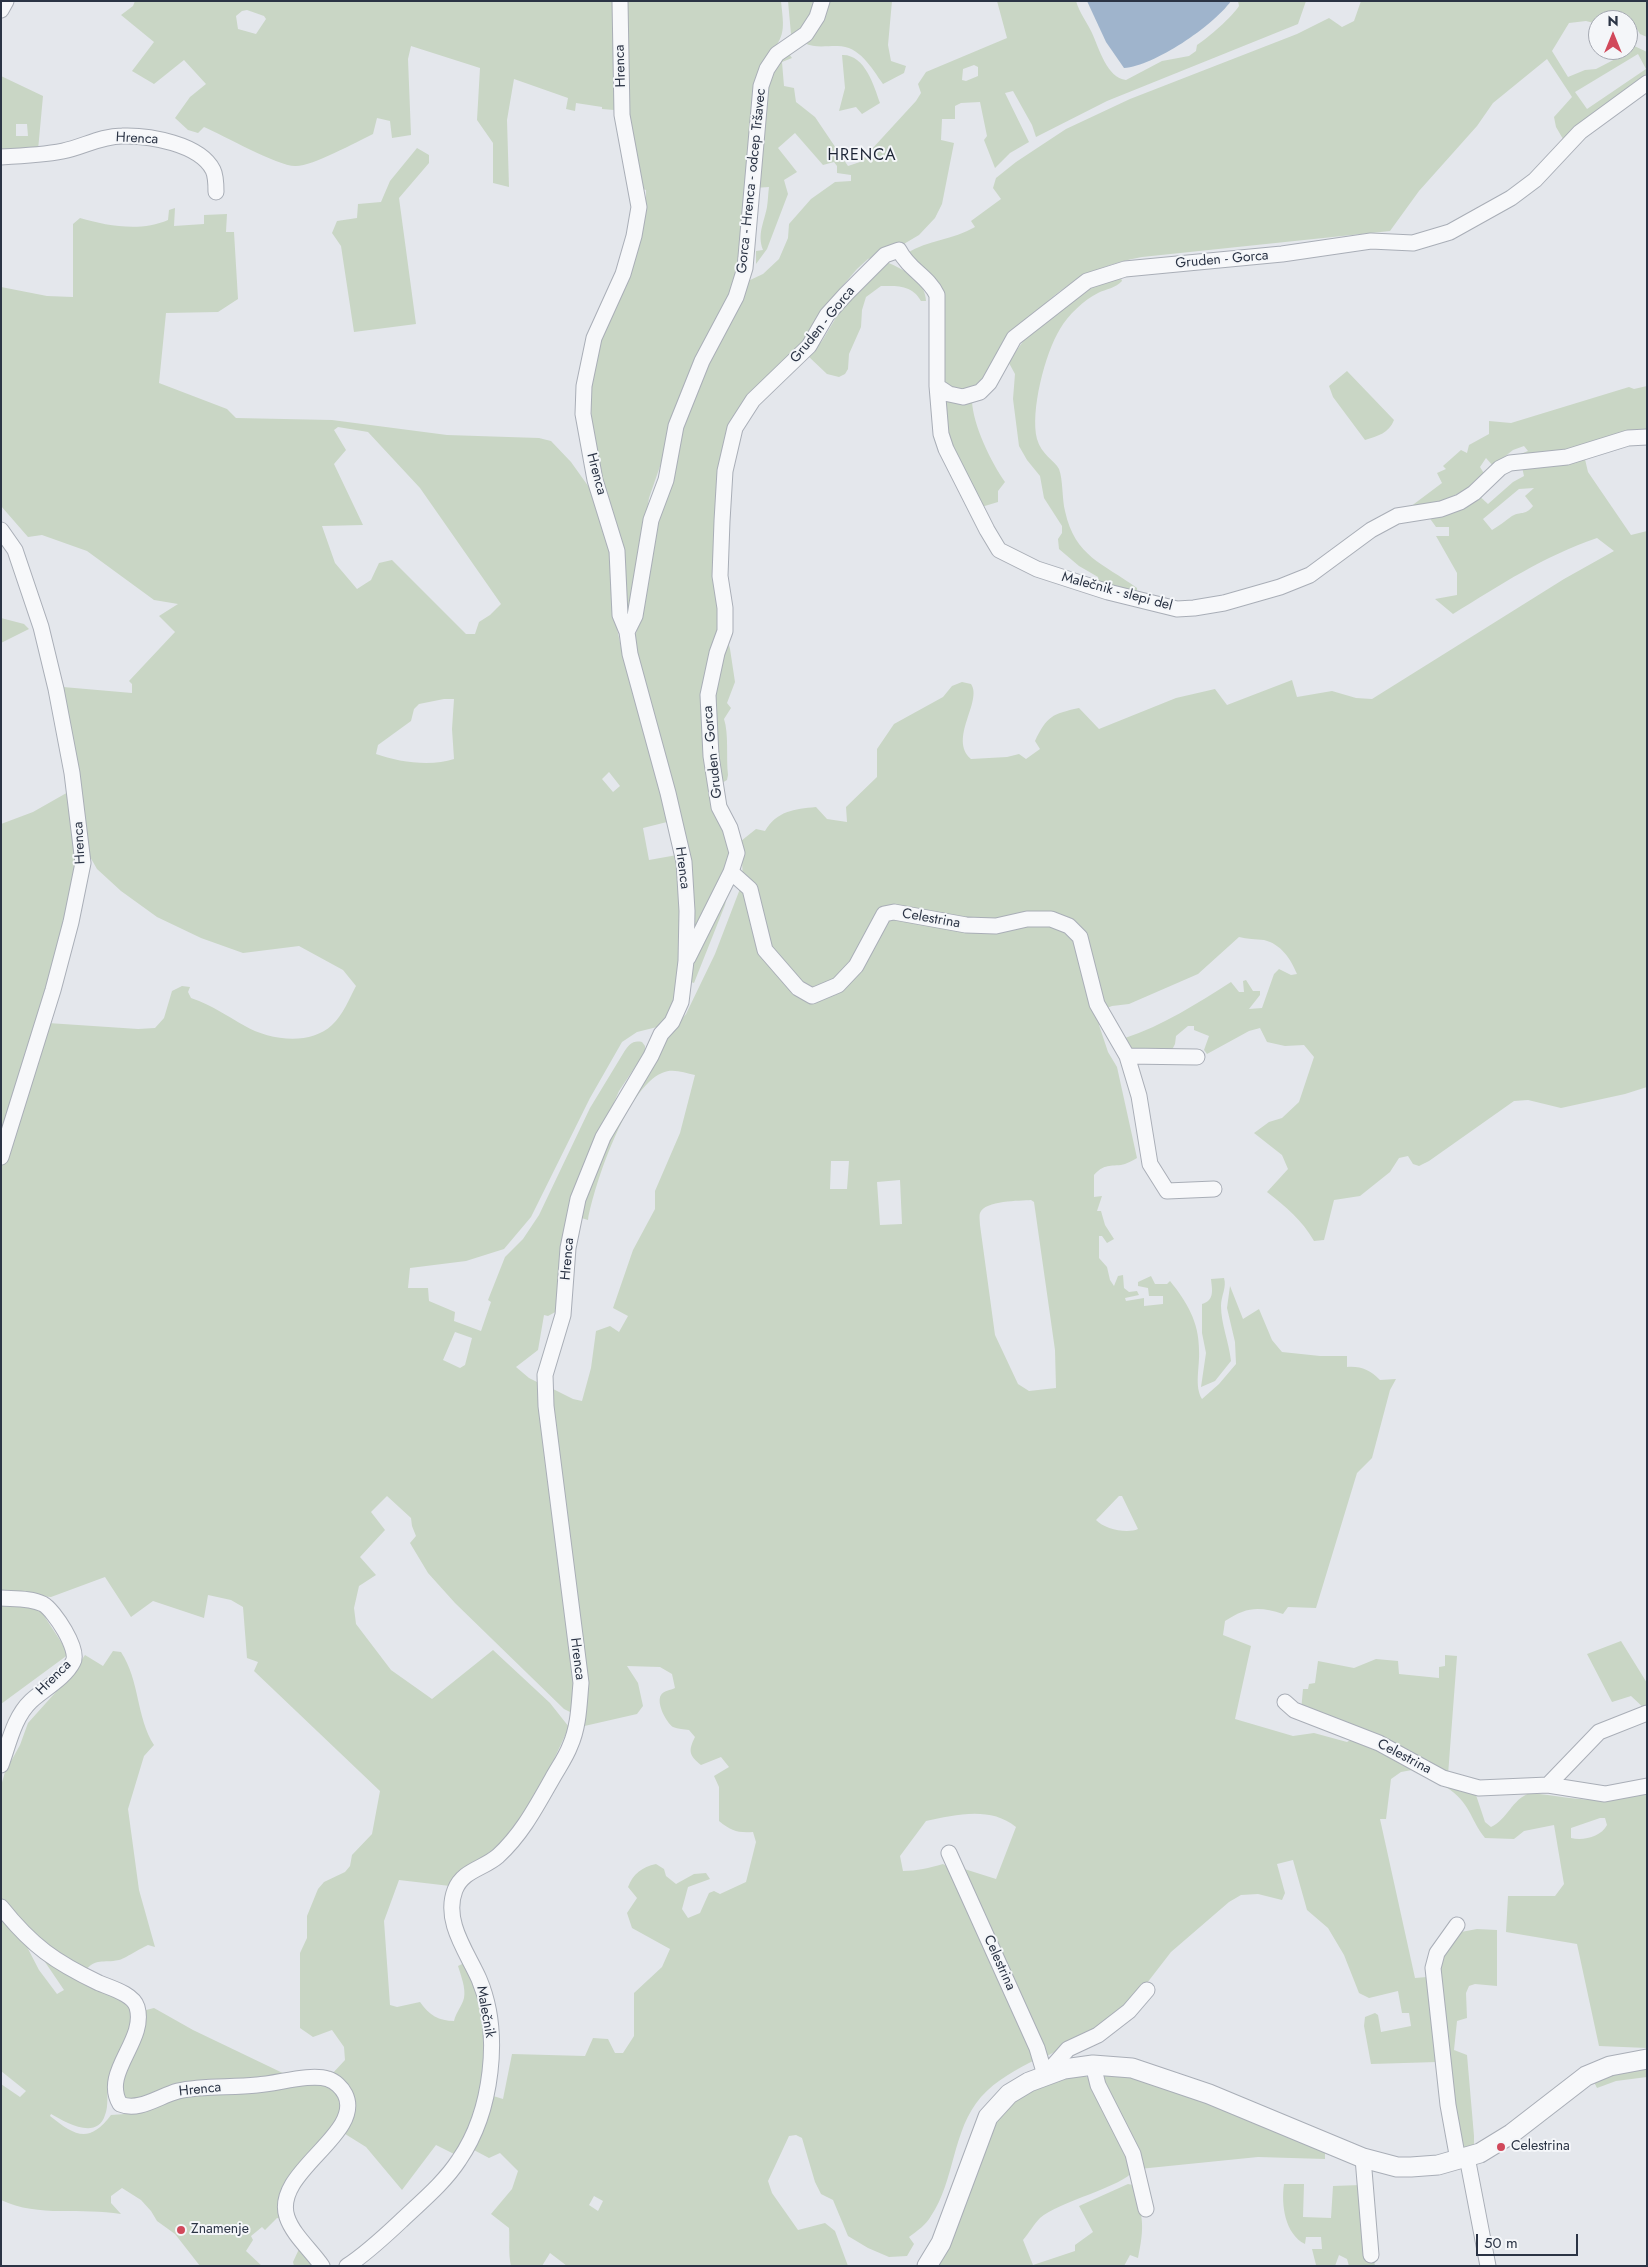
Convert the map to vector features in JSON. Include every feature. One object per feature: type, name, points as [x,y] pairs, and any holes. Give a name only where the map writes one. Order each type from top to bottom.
[{"type":"street","points":[[1,10],[6,1]]},
{"type":"street","name":"Hrenca","points":[[577,1724],[581,1683],[553,1464],[545,1375],[563,1315],[568,1248],[578,1199],[603,1137],[651,1056],[661,1034],[672,1022],[681,1002],[686,961],[684,862],[668,793],[630,654],[627,632],[620,615],[617,551],[595,480],[583,414],[584,386],[594,338],[623,274],[634,236],[639,207],[622,115],[620,1]]},
{"type":"street","name":"Gorca - Hrenca - odcep Tršavec","points":[[627,632],[635,616],[651,520],[666,480],[676,426],[702,361],[736,297],[745,268],[761,86],[767,69],[777,54],[806,34],[817,17],[822,1]]},
{"type":"street","name":"Gruden - Gorca","points":[[686,961],[731,872],[737,853],[730,828],[720,807],[712,756],[708,695],[717,653],[725,631],[726,608],[720,576],[722,530],[725,471],[735,428],[753,400],[809,346],[828,315],[885,255],[899,250],[906,264],[932,286],[937,295],[936,386],[949,394],[963,397],[980,392],[989,383],[1007,349],[1020,333],[1087,281],[1125,269],[1273,255],[1371,240],[1413,242],[1450,232],[1511,198],[1535,180],[1580,132],[1647,83]]},
{"type":"street","name":"Hrenca","points":[[1,157],[65,151],[97,140],[123,136],[156,138],[197,153],[205,159],[213,170],[216,192]]},
{"type":"street","name":"Malečnik - slepi del","points":[[936,386],[939,419],[946,449],[987,530],[1000,550],[1037,569],[1108,592],[1177,609],[1224,603],[1280,587],[1310,575],[1371,530],[1397,516],[1441,509],[1460,502],[1474,493],[1500,468],[1510,463],[1567,457],[1628,438],[1647,436]]},
{"type":"street","name":"Hrenca","points":[[1,530],[15,550],[41,627],[56,689],[75,791],[83,862],[56,982],[1,1157]]},
{"type":"street","name":"Celestrina","points":[[731,872],[750,889],[756,919],[766,950],[798,988],[812,996],[838,985],[856,966],[884,914],[894,912],[966,925],[996,926],[1027,919],[1051,919],[1069,926],[1080,937],[1097,1004],[1127,1056]]},
{"type":"street","points":[[1197,1057],[1127,1056],[1139,1096],[1150,1164],[1167,1191],[1214,1189]]},
{"type":"street","name":"Hrenca","points":[[1,1598],[30,1600],[46,1606],[65,1632],[74,1649],[75,1656],[66,1670],[30,1702],[18,1716],[1,1765]]},
{"type":"street","name":"Celestrina","points":[[1285,1702],[1294,1710],[1379,1743],[1443,1778],[1479,1788],[1548,1785],[1605,1794],[1647,1786]]},
{"type":"street","points":[[1548,1785],[1599,1732],[1647,1713]]},
{"type":"street","name":"Malečnik","points":[[346,2266],[395,2226],[438,2186],[459,2160],[475,2131],[490,2080],[491,2052],[488,2019],[479,1980],[454,1924],[454,1892],[460,1880],[474,1869],[496,1858],[515,1839],[529,1820],[571,1746],[577,1724]]},
{"type":"street","name":"Celestrina","points":[[949,1853],[1037,2048],[1045,2075]]},
{"type":"street","name":"Hrenca","points":[[1,1907],[20,1931],[40,1950],[79,1973],[120,1993],[136,2006],[138,2017],[137,2029],[115,2085],[115,2097],[120,2104],[133,2107],[143,2105],[176,2092],[191,2089],[256,2086],[316,2078],[334,2082],[344,2092],[347,2100],[346,2110],[337,2132],[290,2187],[285,2204],[292,2229],[322,2266]]},
{"type":"street","points":[[1457,1925],[1437,1953],[1433,1968],[1448,2105],[1488,2266]]},
{"type":"street","points":[[1045,2075],[1068,2049],[1098,2035],[1129,2011],[1147,1990]]},
{"type":"street","points":[[927,2266],[941,2244],[988,2117],[1009,2094],[1029,2082],[1064,2069],[1093,2065],[1132,2068],[1159,2075],[1363,2158],[1411,2168],[1438,2165],[1462,2159],[1493,2146],[1586,2076],[1610,2066],[1647,2059]]},
{"type":"street","points":[[1093,2065],[1098,2085],[1133,2154],[1146,2209]]},
{"type":"street","points":[[1363,2158],[1371,2255]]},
{"type":"green space","points":[[135,1],[615,1],[617,107],[614,110],[602,109],[602,107],[576,103],[575,111],[566,109],[568,98],[514,79],[507,120],[509,187],[493,183],[493,143],[477,120],[480,68],[411,46],[408,59],[411,135],[392,138],[390,121],[377,118],[373,134],[313,162],[296,166],[288,165],[264,156],[204,127],[198,133],[188,130],[175,118],[190,97],[206,84],[184,60],[154,84],[132,71],[154,42],[121,15],[133,6]],"holes":[[[247,10],[264,16],[266,19],[256,34],[238,29],[236,16],[242,11]]]},
{"type":"green space","points":[[623,1],[781,1],[783,22],[780,40],[771,52],[741,270],[684,397],[649,498],[631,612],[627,612],[593,441],[590,393],[595,358],[646,213],[646,190],[643,189],[629,128]]},
{"type":"green space","points":[[788,1],[816,1],[810,18],[795,36],[791,34]]},
{"type":"green space","points":[[826,1],[892,1],[888,45],[891,61],[906,66],[904,73],[883,84],[864,58],[851,49],[804,43]]},
{"type":"green space","points":[[997,1],[1076,1],[1104,61],[1114,74],[1126,80],[1162,61],[1189,56],[1196,51],[1197,45],[1231,16],[1239,6],[1238,1],[1306,1],[1298,24],[1107,101],[1036,137],[1032,125],[1013,91],[1005,93],[1029,142],[1010,153],[995,168],[984,140],[987,136],[980,102],[961,103],[955,106],[955,119],[942,119],[941,140],[954,143],[942,204],[935,218],[919,235],[892,251],[868,259],[857,269],[839,290],[817,328],[736,420],[719,620],[703,701],[734,865],[725,905],[694,983],[688,981],[687,858],[634,642],[640,617],[647,560],[690,399],[748,281],[763,274],[779,259],[788,238],[789,224],[811,199],[835,182],[851,181],[851,175],[837,173],[837,166],[834,162],[823,165],[795,133],[778,148],[797,172],[784,180],[788,194],[767,249],[756,264],[756,251],[763,250],[761,234],[769,187],[754,188],[760,113],[777,60],[789,54],[792,58],[782,62],[784,86],[794,88],[796,102],[815,117],[848,166],[860,162],[916,101],[921,93],[918,84],[926,72],[1007,38]],"holes":[[[974,65],[978,67],[978,76],[966,81],[962,80],[963,69]]]},
{"type":"green space","points":[[1361,1],[1647,1],[1647,37],[1640,34],[1638,31],[1638,10],[1588,10],[1588,22],[1569,23],[1552,51],[1568,77],[1585,70],[1596,69],[1613,60],[1628,60],[1575,92],[1587,109],[1646,69],[1638,54],[1638,48],[1647,52],[1647,79],[1570,136],[1563,139],[1556,127],[1554,117],[1572,97],[1547,59],[1493,103],[1477,126],[1419,191],[1390,231],[1142,257],[1101,268],[1067,286],[1037,312],[1010,345],[994,369],[979,385],[966,391],[944,386],[940,313],[907,253],[923,245],[958,235],[975,227],[971,221],[1001,199],[993,188],[996,178],[1016,162],[1066,129],[1130,99],[1297,34],[1329,18],[1342,27],[1354,21]]},
{"type":"green space","points":[[842,55],[850,56],[863,65],[880,103],[862,114],[856,107],[839,111],[845,88]]},
{"type":"green space","points":[[1,76],[43,96],[38,150],[1,154]],"holes":[[[16,124],[27,124],[28,136],[16,136]]]},
{"type":"green space","points":[[417,148],[429,155],[429,163],[399,198],[416,324],[354,332],[341,246],[332,233],[337,221],[357,218],[358,204],[381,202],[390,181]]},
{"type":"green space","points":[[175,208],[174,226],[204,224],[204,215],[227,214],[226,232],[234,232],[238,299],[218,312],[166,313],[159,383],[227,409],[236,418],[332,420],[447,435],[539,438],[551,441],[571,462],[591,490],[609,537],[616,624],[624,661],[671,821],[643,828],[649,860],[677,855],[683,945],[672,1010],[661,1026],[637,1032],[622,1042],[590,1098],[531,1217],[504,1249],[466,1261],[410,1268],[408,1288],[428,1288],[429,1301],[455,1312],[454,1321],[481,1331],[491,1302],[488,1300],[505,1257],[523,1239],[539,1215],[590,1108],[624,1052],[633,1042],[642,1042],[645,1046],[645,1052],[619,1091],[595,1146],[559,1310],[548,1316],[544,1315],[538,1350],[516,1367],[529,1378],[539,1383],[574,1663],[574,1714],[564,1709],[455,1603],[428,1573],[410,1543],[416,1536],[411,1518],[387,1496],[371,1512],[385,1530],[360,1557],[376,1575],[359,1586],[354,1608],[356,1624],[391,1670],[432,1699],[493,1650],[550,1703],[569,1727],[536,1798],[504,1845],[450,1886],[399,1880],[384,1921],[390,2005],[397,2007],[420,2002],[435,2016],[444,2020],[454,2021],[464,1998],[464,1986],[458,1966],[464,1963],[476,1985],[486,2038],[482,2096],[456,2155],[436,2145],[402,2190],[366,2147],[342,2132],[351,2113],[332,2074],[345,2060],[344,2047],[332,2030],[313,2037],[300,2028],[300,1953],[307,1938],[307,1916],[318,1889],[324,1882],[345,1872],[350,1866],[352,1855],[372,1834],[380,1791],[254,1671],[258,1662],[247,1658],[243,1607],[231,1600],[208,1595],[204,1618],[153,1601],[131,1617],[105,1577],[51,1597],[1,1592],[1,1168],[48,1023],[138,1029],[155,1028],[164,1018],[172,991],[182,986],[190,987],[188,992],[191,998],[213,1007],[255,1031],[289,1039],[301,1038],[323,1032],[332,1025],[343,1012],[356,986],[343,970],[299,946],[243,953],[201,938],[157,917],[121,891],[97,869],[89,855],[63,687],[132,693],[132,684],[129,681],[175,632],[159,616],[178,604],[154,600],[87,551],[42,535],[28,537],[1,506],[1,287],[47,296],[73,297],[73,224],[80,218],[113,225],[147,226],[168,220],[169,210]],"holes":[[[338,427],[368,432],[420,488],[501,604],[490,615],[479,622],[475,634],[466,634],[392,560],[379,563],[371,580],[357,589],[335,563],[322,526],[363,525],[334,464],[346,450],[334,430]],[[454,699],[452,729],[454,759],[425,763],[394,759],[376,754],[378,745],[411,721],[414,709],[419,704]],[[609,772],[620,786],[613,792],[602,779]],[[455,1332],[472,1338],[465,1365],[460,1368],[443,1360]]]},
{"type":"green space","points":[[887,262],[907,272],[918,281],[925,293],[926,301],[921,301],[909,289],[893,286],[881,286],[866,297],[862,310],[861,327],[849,354],[848,369],[845,374],[839,377],[827,374],[808,356],[822,341],[850,294]]},
{"type":"green space","points":[[1120,275],[1122,281],[1120,283],[1087,300],[1072,313],[1060,329],[1044,367],[1037,399],[1035,428],[1039,444],[1059,469],[1065,511],[1076,539],[1092,557],[1137,588],[1137,592],[1099,585],[1098,577],[1079,566],[1059,549],[1058,539],[1062,533],[1062,526],[1044,498],[1040,476],[1019,446],[1013,399],[1015,374],[1009,363],[1022,342],[1038,323],[1067,299],[1093,284]]},
{"type":"green space","points":[[1347,371],[1394,420],[1389,428],[1382,433],[1365,440],[1333,397],[1329,386]]},
{"type":"green space","points":[[1647,386],[1647,430],[1631,431],[1553,454],[1518,455],[1528,451],[1524,446],[1513,450],[1493,466],[1486,458],[1480,467],[1485,475],[1468,488],[1441,501],[1410,507],[1442,483],[1437,473],[1446,469],[1443,466],[1461,450],[1467,453],[1469,445],[1489,434],[1489,421],[1511,423],[1629,387],[1634,389]]},
{"type":"green space","points":[[941,399],[955,402],[972,401],[973,411],[984,443],[1005,482],[998,491],[998,502],[978,508],[949,456]]},
{"type":"green space","points":[[1584,455],[1588,472],[1631,535],[1647,531],[1647,1087],[1625,1094],[1561,1108],[1528,1100],[1514,1101],[1429,1161],[1419,1166],[1413,1164],[1408,1156],[1399,1158],[1390,1172],[1360,1196],[1334,1200],[1324,1240],[1314,1241],[1299,1220],[1267,1192],[1288,1169],[1282,1155],[1254,1133],[1269,1122],[1282,1118],[1299,1102],[1314,1057],[1304,1045],[1285,1046],[1267,1042],[1260,1028],[1249,1031],[1207,1054],[1204,1050],[1209,1036],[1194,1030],[1194,1026],[1188,1026],[1176,1036],[1171,1052],[1130,1059],[1125,1038],[1166,1021],[1231,982],[1239,992],[1244,992],[1243,981],[1246,980],[1253,991],[1260,991],[1260,995],[1249,1009],[1262,1008],[1274,974],[1279,969],[1291,975],[1297,974],[1285,953],[1270,942],[1239,937],[1198,974],[1129,1004],[1112,1006],[1099,1011],[1103,1022],[1099,1025],[1108,1052],[1117,1067],[1137,1158],[1123,1165],[1103,1168],[1094,1175],[1094,1197],[1102,1196],[1097,1211],[1101,1211],[1105,1225],[1114,1239],[1107,1243],[1102,1236],[1099,1236],[1099,1258],[1107,1267],[1110,1280],[1114,1286],[1118,1276],[1123,1275],[1124,1288],[1129,1292],[1137,1291],[1139,1295],[1125,1298],[1126,1301],[1144,1298],[1144,1306],[1163,1304],[1163,1296],[1149,1296],[1148,1288],[1138,1286],[1138,1282],[1151,1276],[1155,1284],[1167,1284],[1170,1281],[1176,1289],[1187,1305],[1197,1330],[1199,1350],[1198,1388],[1202,1399],[1219,1384],[1236,1364],[1235,1342],[1227,1308],[1230,1286],[1243,1319],[1259,1309],[1272,1340],[1282,1352],[1320,1356],[1347,1356],[1347,1367],[1365,1369],[1380,1380],[1396,1379],[1390,1390],[1372,1458],[1357,1473],[1316,1608],[1288,1607],[1283,1614],[1260,1609],[1246,1611],[1225,1621],[1223,1635],[1251,1646],[1235,1719],[1293,1736],[1314,1733],[1347,1742],[1357,1736],[1416,1764],[1412,1770],[1401,1772],[1391,1779],[1386,1819],[1380,1819],[1415,1978],[1427,1977],[1437,2062],[1371,2064],[1364,2026],[1365,2017],[1375,2013],[1378,2015],[1381,2032],[1411,2026],[1409,2013],[1402,2013],[1398,1991],[1369,1998],[1359,1993],[1344,1955],[1328,1928],[1307,1910],[1293,1860],[1277,1864],[1285,1893],[1282,1900],[1258,1894],[1241,1895],[1229,1902],[1171,1952],[1130,2005],[1114,2020],[1047,2056],[958,1867],[996,1879],[1016,1827],[1006,1820],[984,1814],[949,1816],[926,1821],[900,1856],[903,1871],[943,1864],[948,1867],[982,1945],[1037,2059],[993,2085],[972,2110],[964,2125],[939,2202],[927,2222],[909,2237],[914,2244],[907,2256],[889,2257],[868,2248],[848,2236],[833,2200],[821,2194],[815,2182],[802,2138],[796,2135],[789,2136],[768,2181],[772,2193],[798,2230],[825,2223],[835,2231],[848,2266],[567,2266],[550,2253],[542,2266],[511,2266],[509,2228],[491,2214],[512,2189],[518,2171],[500,2153],[489,2158],[472,2149],[490,2095],[503,2099],[512,2054],[585,2056],[593,2038],[608,2039],[615,2053],[623,2053],[634,2036],[634,1993],[662,1967],[670,1949],[632,1928],[627,1913],[637,1898],[628,1887],[633,1878],[642,1869],[656,1864],[664,1869],[666,1876],[676,1884],[694,1874],[706,1873],[710,1879],[688,1887],[682,1909],[688,1918],[700,1913],[709,1893],[714,1891],[720,1894],[746,1882],[756,1842],[753,1832],[735,1831],[719,1821],[719,1787],[714,1776],[729,1767],[721,1757],[701,1765],[691,1752],[691,1746],[695,1737],[689,1730],[679,1729],[670,1725],[665,1717],[660,1698],[663,1692],[675,1688],[672,1674],[660,1667],[627,1666],[638,1683],[643,1706],[637,1714],[580,1727],[551,1388],[573,1399],[582,1401],[591,1368],[596,1331],[610,1326],[619,1332],[628,1316],[613,1308],[633,1250],[655,1209],[655,1191],[680,1133],[695,1075],[674,1071],[666,1072],[649,1082],[625,1116],[614,1139],[597,1184],[588,1220],[578,1217],[612,1128],[669,1034],[686,1014],[715,954],[743,881],[741,841],[756,829],[765,831],[781,815],[800,809],[816,807],[827,819],[847,822],[846,807],[877,777],[877,749],[894,724],[943,697],[952,686],[962,682],[971,684],[974,691],[963,741],[965,751],[971,759],[1007,757],[1019,754],[1026,759],[1040,749],[1035,741],[1043,726],[1051,717],[1079,708],[1099,729],[1176,698],[1215,689],[1227,705],[1292,680],[1297,697],[1332,691],[1356,698],[1372,699],[1564,579],[1614,551],[1597,538],[1578,545],[1541,562],[1453,614],[1435,599],[1457,595],[1457,573],[1436,536],[1449,536],[1449,527],[1436,527],[1426,513],[1475,492],[1488,504],[1513,482],[1524,476],[1521,463]],"holes":[[[1534,488],[1525,496],[1533,506],[1525,512],[1512,516],[1492,530],[1483,519],[1519,489]],[[831,1161],[849,1161],[847,1189],[830,1189]],[[900,1180],[902,1224],[880,1225],[877,1182]],[[1031,1200],[1034,1202],[1055,1350],[1056,1388],[1029,1391],[1018,1384],[995,1335],[980,1213],[983,1209],[995,1203]],[[1119,1496],[1122,1496],[1138,1529],[1122,1531],[1096,1520]],[[594,2196],[603,2201],[598,2211],[589,2205]]]},
{"type":"green space","points":[[1,618],[24,624],[29,629],[1,643]]},
{"type":"green space","points":[[726,645],[729,645],[730,649],[735,682],[727,703],[731,708],[724,719],[728,775],[727,780],[720,784],[716,739],[716,692]]},
{"type":"green space","points":[[70,791],[75,849],[74,875],[60,945],[1,1140],[1,824],[33,812]]},
{"type":"green space","points":[[1224,1278],[1225,1285],[1221,1302],[1221,1313],[1231,1361],[1215,1381],[1201,1387],[1206,1353],[1202,1333],[1202,1304],[1211,1297],[1211,1279]]},
{"type":"green space","points":[[1,1603],[39,1608],[69,1654],[1,1704]]},
{"type":"green space","points":[[1621,1641],[1647,1683],[1647,1709],[1631,1696],[1612,1702],[1587,1654]]},
{"type":"green space","points":[[113,1651],[121,1652],[127,1663],[132,1675],[144,1723],[154,1745],[144,1756],[128,1809],[139,1890],[155,1947],[148,1945],[119,1960],[96,1962],[83,1973],[46,1948],[1,1901],[1,1786],[5,1772],[20,1745],[28,1723],[72,1674],[85,1655],[103,1666]]},
{"type":"green space","points":[[1445,1655],[1457,1656],[1448,1775],[1301,1711],[1303,1689],[1308,1689],[1309,1684],[1315,1683],[1318,1661],[1354,1668],[1376,1659],[1398,1661],[1399,1674],[1439,1678],[1439,1667],[1445,1666]]},
{"type":"green space","points":[[1445,1781],[1476,1795],[1485,1822],[1491,1827],[1497,1824],[1519,1800],[1530,1793],[1603,1800],[1632,1797],[1647,1792],[1647,2048],[1599,2046],[1577,1944],[1506,1932],[1508,1896],[1555,1896],[1564,1884],[1554,1825],[1524,1831],[1514,1839],[1485,1838],[1465,1805],[1446,1787]],"holes":[[[1605,1818],[1607,1825],[1601,1833],[1581,1839],[1571,1838],[1571,1828]]]},
{"type":"green space","points":[[1,1915],[25,1943],[39,1970],[57,1994],[64,1990],[45,1962],[49,1960],[125,2001],[132,2010],[134,2018],[109,2084],[106,2111],[101,2123],[95,2127],[80,2127],[51,2114],[50,2116],[74,2132],[89,2133],[96,2130],[111,2115],[125,2114],[142,2109],[176,2095],[326,2082],[341,2098],[342,2112],[309,2158],[283,2219],[277,2218],[265,2230],[262,2227],[251,2236],[253,2240],[246,2251],[262,2266],[200,2266],[175,2234],[157,2221],[141,2200],[122,2188],[111,2196],[111,2203],[121,2214],[30,2209],[1,2200],[1,2084],[20,2097],[26,2091],[1,2071]]},
{"type":"green space","points":[[1477,1929],[1497,1930],[1497,1986],[1475,1984],[1469,1986],[1466,1993],[1467,2018],[1457,2021],[1454,2050],[1467,2055],[1474,2136],[1474,2147],[1461,2150],[1436,1978],[1449,1940],[1461,1932]]},
{"type":"green space","points":[[154,2008],[193,2030],[289,2076],[127,2105],[120,2088],[142,2011]]},
{"type":"green space","points":[[1647,2067],[1647,2077],[1616,2081],[1597,2088],[1594,2082],[1620,2072]]},
{"type":"green space","points":[[1103,2074],[1136,2077],[1174,2089],[1325,2152],[1325,2159],[1258,2157],[1139,2169],[1100,2079]]},
{"type":"green space","points":[[1084,2075],[1090,2079],[1124,2140],[1133,2171],[1127,2177],[1117,2182],[1049,2212],[1038,2220],[1023,2240],[1033,2265],[1075,2251],[1075,2245],[1093,2232],[1079,2206],[1128,2184],[1133,2185],[1142,2221],[1142,2237],[1138,2258],[1130,2255],[1124,2266],[936,2266],[998,2117],[1024,2093],[1058,2079]]},
{"type":"green space","points":[[1284,2184],[1304,2184],[1303,2217],[1331,2218],[1333,2186],[1361,2185],[1375,2266],[1349,2266],[1347,2259],[1339,2255],[1335,2266],[1316,2265],[1312,2249],[1322,2249],[1321,2237],[1306,2237],[1305,2244],[1293,2233],[1284,2210]]},
{"type":"green space","points":[[299,2249],[316,2266],[294,2266],[293,2262]]},
{"type":"water","points":[[1087,1],[1231,1],[1211,22],[1182,43],[1151,60],[1124,68],[1106,42]]},
{"type":"place","name":"Celestrina","points":[[1501,2147]]},
{"type":"place","name":"Znamenje","points":[[181,2230]]},
{"type":"district","name":"HRENCA","points":[[862,156]]}]
